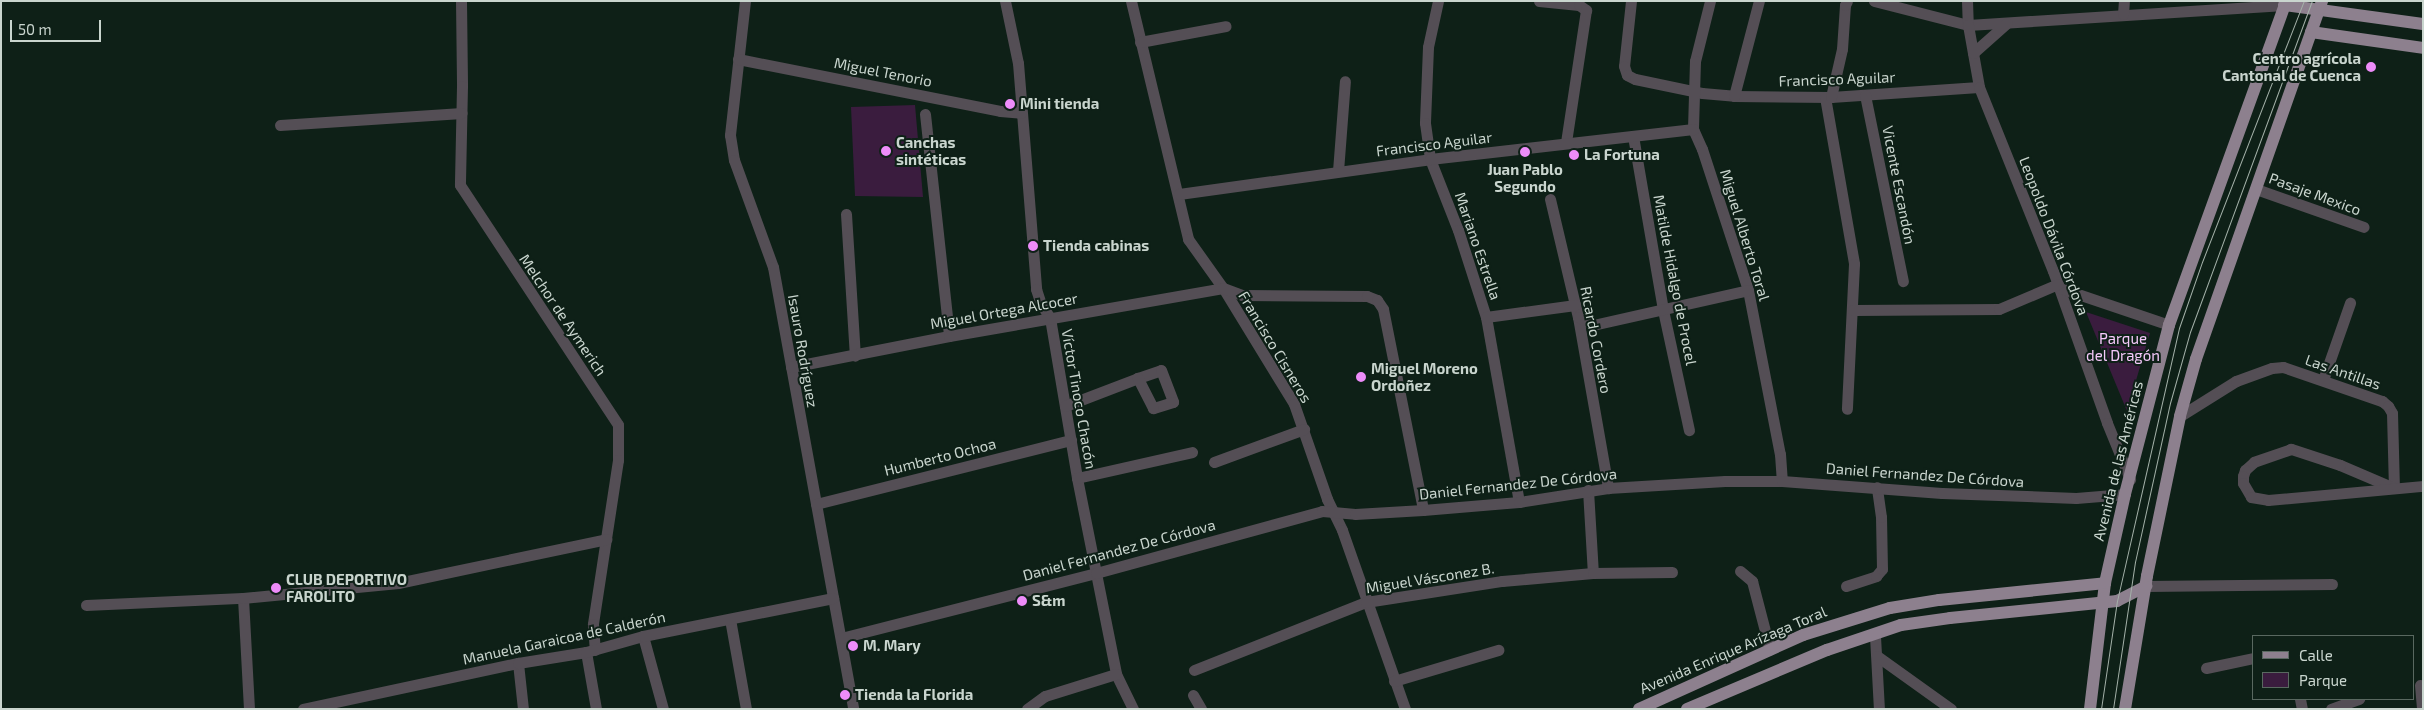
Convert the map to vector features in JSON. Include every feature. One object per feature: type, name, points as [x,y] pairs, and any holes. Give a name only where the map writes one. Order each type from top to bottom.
[{"type":"main road","points":[[2285,3],[2320,6],[2423,24]]},
{"type":"main road","name":"Avenida de las Américas","points":[[2090,709],[2106,583],[2125,494],[2169,325],[2285,3]]},
{"type":"main road","points":[[2125,709],[2146,586],[2180,416],[2196,359],[2320,6]]},
{"type":"main road","points":[[2311,32],[2423,48]]},
{"type":"main road","name":"Avenida Enrique Arízaga Toral","points":[[1639,709],[1770,650],[1842,621],[1890,608],[1939,600],[2106,583]]},
{"type":"main road","points":[[1687,709],[1827,650],[1874,636],[1901,625],[2117,600],[2146,586]]},
{"type":"street","name":"Melchor de Aymerich","points":[[460,1],[462,113],[460,185],[487,229],[618,424],[618,460],[590,651],[596,709]]},
{"type":"street","name":"Isauro Rodríguez","points":[[745,1],[730,135],[734,160],[773,267],[853,709]]},
{"type":"street","name":"Víctor Tinoco Chacón","points":[[1005,1],[1018,63],[1036,289],[1041,304],[1050,318],[1077,478],[1116,674],[1133,709]]},
{"type":"street","name":"Francisco Cisneros","points":[[1131,1],[1179,194],[1188,238],[1223,288],[1294,404],[1333,513],[1342,530],[1405,709]]},
{"type":"street","name":"Mariano Estrella","points":[[1438,1],[1428,47],[1425,123],[1430,158],[1458,230],[1486,317],[1518,502]]},
{"type":"street","points":[[1539,1],[1579,5],[1586,10],[1566,143]]},
{"type":"street","name":"Francisco Aguilar","points":[[1631,1],[1624,66],[1627,75],[1695,92],[1734,96],[1828,97],[1979,87]]},
{"type":"street","name":"Miguel Alberto Toral","points":[[1710,1],[1695,61],[1693,129],[1702,149],[1748,290],[1780,454],[1782,481]]},
{"type":"street","points":[[1734,96],[1759,1]]},
{"type":"street","points":[[1847,1],[1845,5],[1842,49],[1828,97],[1843,206],[1851,239],[1854,264],[1847,409]]},
{"type":"street","points":[[1874,1],[1968,25],[2285,3]]},
{"type":"street","name":"Leopoldo Dávila Córdova","points":[[1967,1],[1968,25],[1979,87],[2059,286],[2107,423],[2130,479]]},
{"type":"street","points":[[2123,14],[2124,1]]},
{"type":"street","points":[[1973,53],[2007,23]]},
{"type":"street","points":[[1140,42],[1226,26]]},
{"type":"street","name":"Miguel Tenorio","points":[[738,59],[1000,111],[1022,113]]},
{"type":"street","points":[[1338,171],[1344,80]]},
{"type":"street","name":"Vicente Escandón","points":[[1865,95],[1903,281]]},
{"type":"street","points":[[280,125],[462,113]]},
{"type":"street","points":[[925,114],[949,336]]},
{"type":"street","name":"Francisco Aguilar","points":[[1179,194],[1430,158],[1693,129]]},
{"type":"street","name":"Matilde Hidalgo de Procel","points":[[1633,136],[1663,310],[1689,430]]},
{"type":"street","name":"Pasaje Mexico","points":[[2256,189],[2364,228]]},
{"type":"street","name":"Ricardo Cordero","points":[[1550,200],[1578,317],[1608,488]]},
{"type":"street","points":[[846,214],[855,356]]},
{"type":"street","points":[[1853,310],[1999,309],[2059,286],[2169,325]]},
{"type":"street","points":[[1223,288],[1242,294],[1366,296],[1377,300],[1383,309],[1423,510]]},
{"type":"street","name":"Miguel Ortega Alcocer","points":[[791,367],[855,356],[949,336],[1223,288]]},
{"type":"street","points":[[1578,317],[1593,325],[1748,290]]},
{"type":"street","points":[[2322,380],[2350,303]]},
{"type":"street","points":[[1486,317],[1575,305]]},
{"type":"street","name":"Las Antillas","points":[[2180,416],[2236,381],[2272,368],[2283,367],[2322,380],[2382,402],[2388,406],[2392,413],[2394,488]]},
{"type":"street","points":[[1065,406],[1138,378]]},
{"type":"street","points":[[2189,385],[2198,396],[2211,398]]},
{"type":"street","points":[[1214,462],[1304,429]]},
{"type":"street","name":"Humberto Ochoa","points":[[816,504],[1071,440]]},
{"type":"street","points":[[2394,488],[2340,465],[2291,449],[2254,462],[2245,470],[2243,476],[2243,483],[2251,496],[2268,500],[2423,486]]},
{"type":"street","points":[[1077,478],[1192,452]]},
{"type":"street","name":"Daniel Fernandez De Córdova","points":[[841,638],[1096,573],[1322,511],[1355,514],[1423,510],[1518,502],[1608,488],[1725,480],[1782,481],[1942,493],[2076,498],[2125,494]]},
{"type":"street","points":[[1846,586],[1876,576],[1882,569],[1881,517],[1877,487]]},
{"type":"street","points":[[1588,490],[1593,573]]},
{"type":"street","points":[[86,605],[243,598],[398,583],[606,539]]},
{"type":"street","points":[[1740,571],[1752,581],[1770,650]]},
{"type":"street","name":"Miguel Vásconez B.","points":[[1194,670],[1366,602],[1502,581],[1593,573],[1672,572]]},
{"type":"street","points":[[2146,586],[2332,584]]},
{"type":"street","points":[[243,598],[249,709]]},
{"type":"street","name":"Manuela Garaicoa de Calderón","points":[[303,709],[518,663],[590,651],[643,636],[833,598]]},
{"type":"street","points":[[730,618],[746,709]]},
{"type":"street","points":[[643,636],[663,709]]},
{"type":"street","points":[[1874,636],[1880,709]]},
{"type":"street","points":[[1394,681],[1498,650]]},
{"type":"street","points":[[1877,656],[1951,709]]},
{"type":"street","points":[[2206,668],[2252,658]]},
{"type":"street","points":[[518,663],[523,709]]},
{"type":"street","points":[[1027,709],[1045,696],[1116,674]]},
{"type":"street","points":[[2418,685],[2422,709]]},
{"type":"street","points":[[1193,695],[1202,709]]},
{"type":"street","points":[[2331,709],[2356,700]]},
{"type":"green space","name":"Canchas sintéticas","points":[[915,105],[923,197],[855,196],[851,107]]},
{"type":"green space","name":"Parque del Dragón","points":[[2086,312],[2150,333],[2127,411]]},
{"type":"tram line","points":[[2101,709],[2117,601],[2179,328],[2202,262],[2304,1]]},
{"type":"tram line","points":[[2113,709],[2135,562],[2170,403],[2190,332],[2312,1]]},
{"type":"place","name":"Centro agrícola Cantonal de Cuenca","points":[[2371,67]]},
{"type":"place","name":"Mini tienda","points":[[1010,104]]},
{"type":"place","name":"Canchas sintéticas","points":[[886,151]]},
{"type":"place","name":"Juan Pablo Segundo","points":[[1525,152]]},
{"type":"place","name":"La Fortuna","points":[[1574,155]]},
{"type":"place","name":"Tienda cabinas","points":[[1033,246]]},
{"type":"place","name":"Miguel Moreno Ordoñez","points":[[1361,377]]},
{"type":"place","name":"CLUB DEPORTIVO FAROLITO","points":[[276,588]]},
{"type":"place","name":"S&m","points":[[1022,601]]},
{"type":"place","name":"M. Mary","points":[[853,646]]},
{"type":"place","name":"Tienda la Florida","points":[[845,695]]}]
